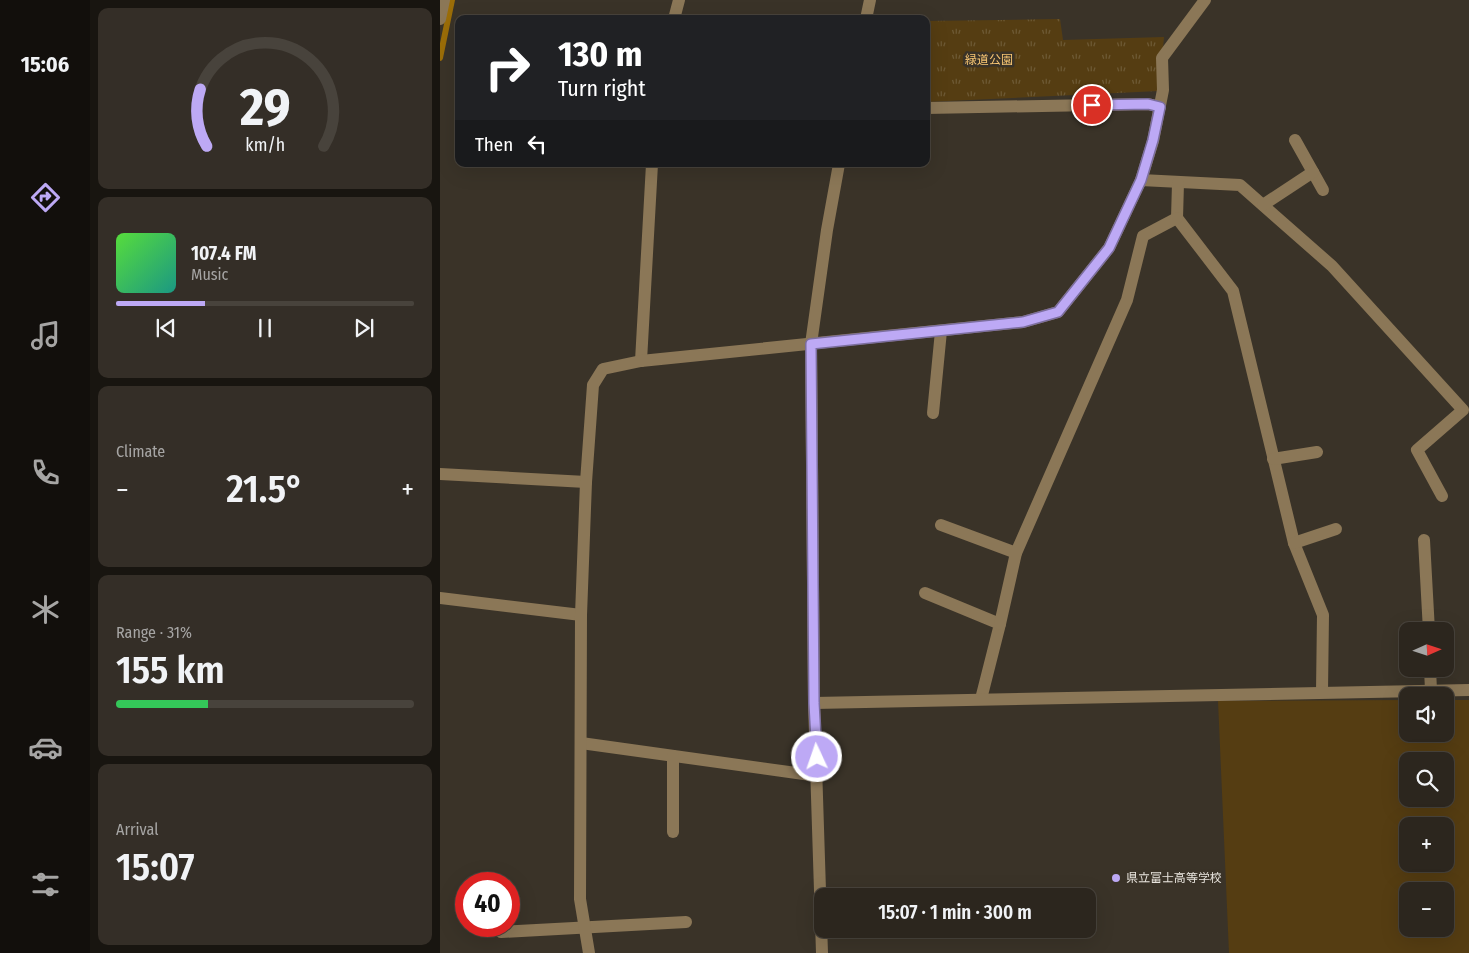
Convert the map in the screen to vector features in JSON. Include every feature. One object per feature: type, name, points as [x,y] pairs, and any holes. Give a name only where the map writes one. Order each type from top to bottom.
[{"type":"street","points":[[440,19],[444,0]]},
{"type":"street","points":[[675,15],[679,0]]},
{"type":"street","points":[[867,15],[870,0]]},
{"type":"street","points":[[589,953],[580,899],[581,615],[586,482],[593,385],[603,370],[641,362],[1023,322],[1058,312],[1109,248],[1141,180],[1153,140],[1163,90],[1162,58],[1205,0]]},
{"type":"street","points":[[930,108],[1148,104],[1160,107]]},
{"type":"street","points":[[1295,140],[1323,190]]},
{"type":"street","points":[[641,362],[652,167]]},
{"type":"street","points":[[822,953],[818,776],[814,703],[811,344],[827,230],[838,167]]},
{"type":"street","points":[[1263,205],[1313,172]]},
{"type":"street","points":[[1141,180],[1240,185],[1332,266],[1463,410],[1417,450],[1442,496]]},
{"type":"street","points":[[1178,183],[1178,218],[1233,290],[1294,543],[1323,615],[1322,691]]},
{"type":"street","points":[[981,699],[1016,553],[1127,300],[1143,236],[1178,218]]},
{"type":"street","points":[[934,413],[941,330]]},
{"type":"street","points":[[1273,459],[1317,452]]},
{"type":"street","points":[[440,474],[586,482]]},
{"type":"street","points":[[942,526],[1016,553]]},
{"type":"street","points":[[1294,543],[1336,530]]},
{"type":"street","points":[[1424,540],[1428,622]]},
{"type":"street","points":[[925,593],[1000,624]]},
{"type":"street","points":[[440,598],[581,615]]},
{"type":"street","points":[[814,703],[1399,690]]},
{"type":"street","points":[[1454,690],[1469,690]]},
{"type":"street","points":[[581,743],[818,776]]},
{"type":"street","points":[[673,756],[673,832]]},
{"type":"street","points":[[520,931],[686,922]]},
{"type":"green space","name":"緑道公園","points":[[1060,19],[1063,40],[1164,37],[1159,91],[930,102],[930,21]]},
{"type":"green space","points":[[1399,700],[1399,742],[1454,742],[1454,700],[1469,700],[1469,953],[1229,953],[1218,701]]},
{"type":"waterway","points":[[440,58],[452,0]]},
{"type":"place","name":"県立富士高等学校","points":[[1116,878]]},
{"type":"route","points":[[817,757],[814,703],[811,344],[1023,322],[1058,312],[1109,248],[1141,180],[1153,140],[1160,107],[1148,104],[1092,105]]}]
